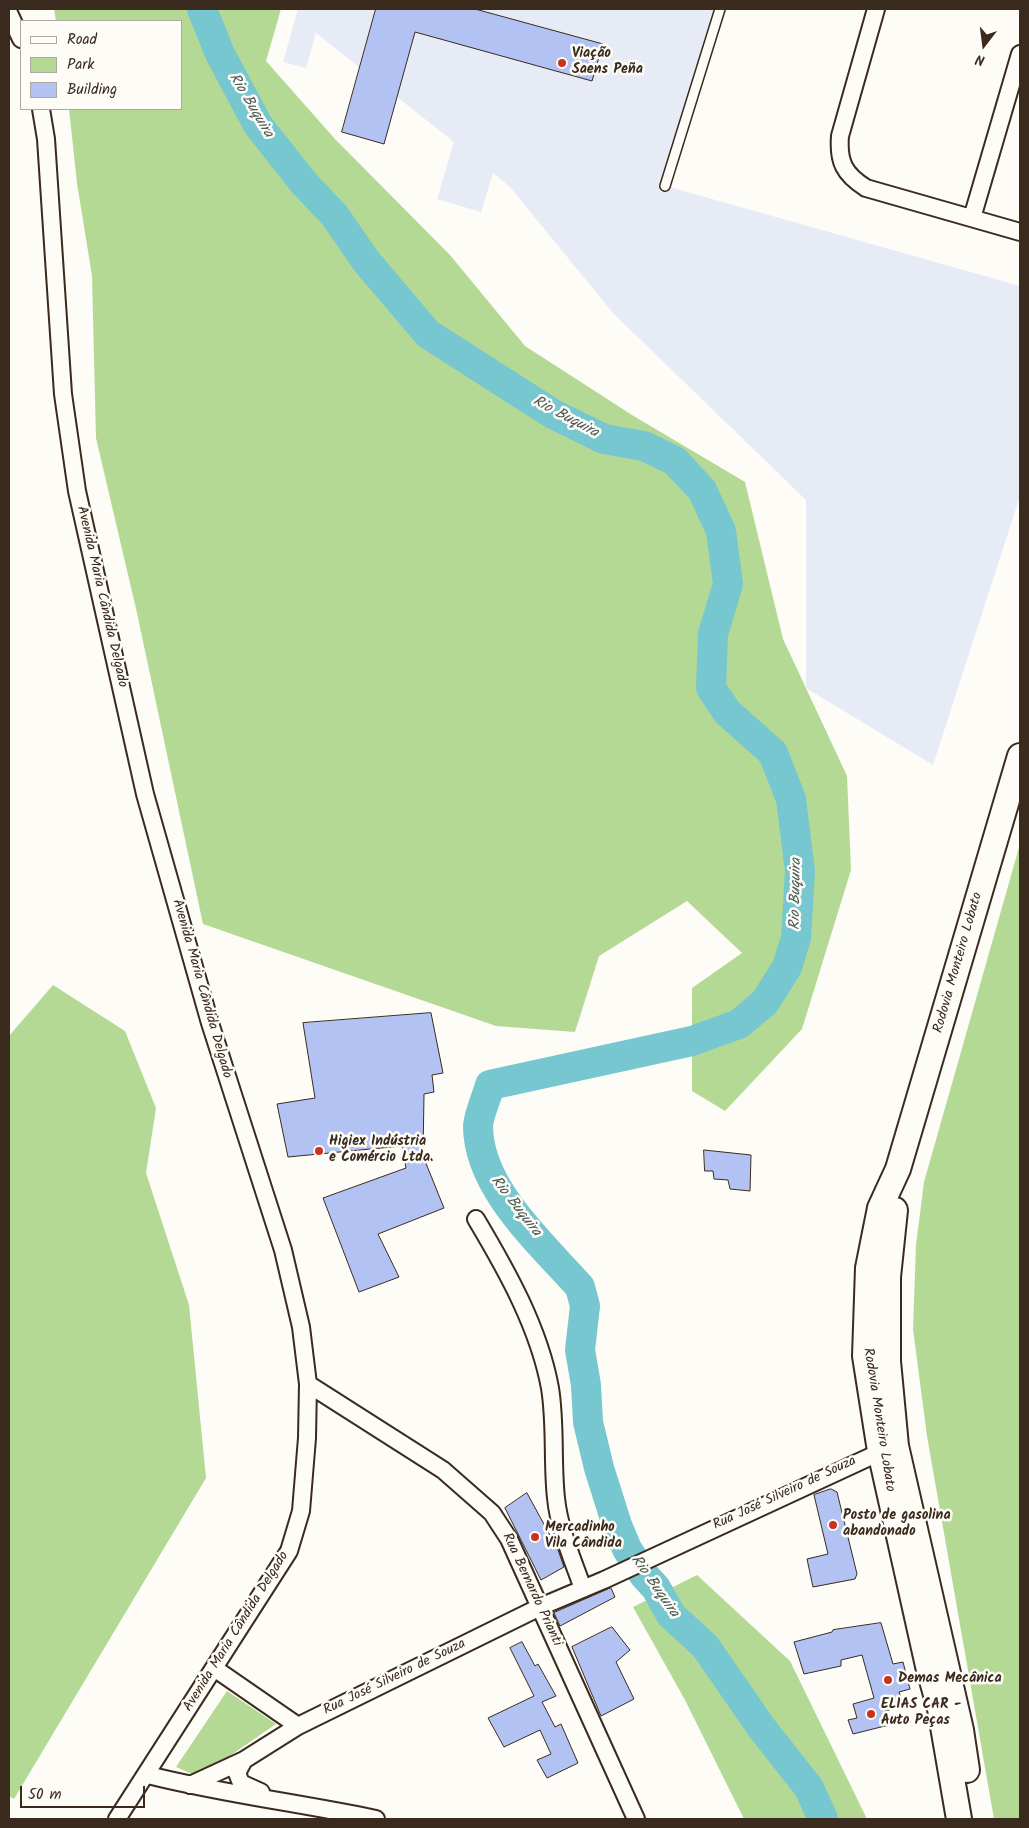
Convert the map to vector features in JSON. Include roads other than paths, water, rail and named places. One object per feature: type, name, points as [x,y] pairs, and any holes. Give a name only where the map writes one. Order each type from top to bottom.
[{"type":"main road","name":"Rodovia Monteiro Lobato","points":[[963,1816],[940,1709],[928,1666],[888,1448],[888,1277],[898,1170],[1020,756]]},
{"type":"street","points":[[876,9],[840,136],[838,152],[850,178],[866,188],[1020,232]]},
{"type":"street","points":[[9,13],[20,37]]},
{"type":"street","points":[[972,218],[1020,54]]},
{"type":"street","name":"Avenida Maria Cândida Delgado","points":[[41,110],[46,139],[63,394],[77,491],[145,794],[210,1023],[283,1250],[301,1327],[308,1384],[301,1511],[289,1552],[148,1775],[118,1819]]},
{"type":"street","points":[[476,1219],[504,1266],[543,1358],[550,1389],[554,1426],[557,1512],[583,1589]]},
{"type":"street","name":"Rua Bernardo Prianti","points":[[308,1384],[414,1450],[472,1493],[492,1513],[509,1539],[636,1819]]},
{"type":"street","name":"Rua José Silveiro de Souza","points":[[190,1786],[244,1760],[298,1726],[540,1607],[604,1580],[888,1448]]},
{"type":"street","points":[[214,1668],[298,1726]]},
{"type":"street","points":[[244,1760],[237,1773],[241,1783],[292,1802]]},
{"type":"street","points":[[148,1775],[190,1786],[292,1802],[376,1819]]},
{"type":"lane","points":[[665,186],[720,9]]},
{"type":"waterway","name":"Rio Buquira","points":[[202,9],[220,54],[258,125],[303,182],[335,216],[366,261],[428,334],[553,414],[604,439],[644,446],[675,461],[702,490],[721,531],[728,584],[713,634],[711,688],[727,712],[773,753],[791,799],[800,871],[796,938],[787,967],[765,1002],[739,1024],[692,1041],[490,1085],[478,1126],[481,1149],[488,1171],[500,1193],[531,1233],[580,1287],[585,1306],[580,1350],[586,1385],[588,1422],[599,1468],[617,1525],[627,1549],[644,1575],[656,1588],[671,1615],[705,1646],[761,1727],[809,1788],[823,1819]]},
{"type":"place","name":"Viação Saens Peña","points":[[562,63]]},
{"type":"place","name":"Higiex Indústria e Comércio Ltda.","points":[[319,1151]]},
{"type":"place","name":"Posto de gasolina abandonado","points":[[833,1525]]},
{"type":"place","name":"Mercadinho Vila Cândida","points":[[535,1537]]},
{"type":"place","name":"Demas Mecânica","points":[[888,1680]]},
{"type":"place","name":"ELIAS CAR - Auto Peças","points":[[871,1714]]}]
